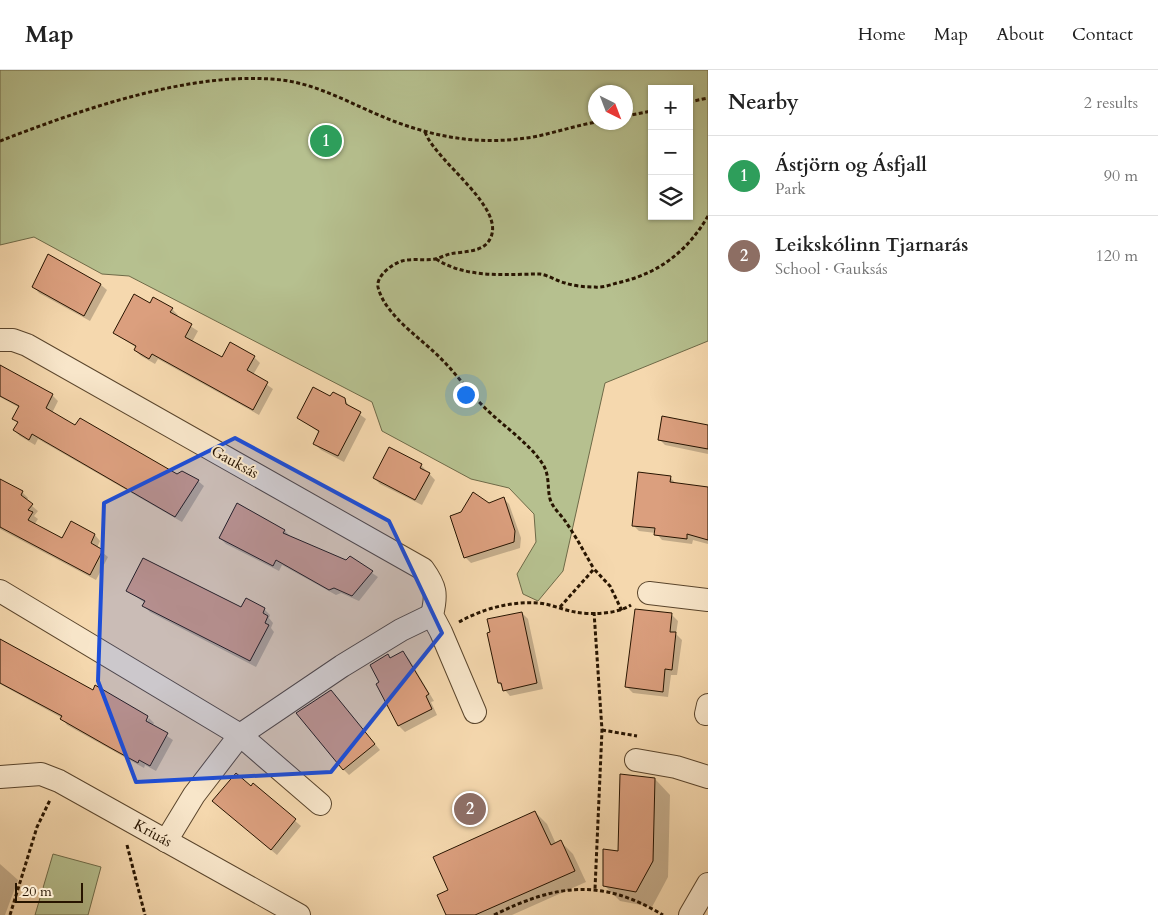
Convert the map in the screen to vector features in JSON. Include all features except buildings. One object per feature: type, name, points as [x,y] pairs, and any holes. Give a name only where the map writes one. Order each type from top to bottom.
[{"type":"street","name":"Gauksás","points":[[0,340],[13,340],[26,345],[423,569],[432,583],[436,598],[436,623],[475,712]]},
{"type":"street","points":[[0,591],[240,734],[320,804]]},
{"type":"street","points":[[649,593],[708,600]]},
{"type":"street","points":[[166,841],[194,795],[240,734],[342,666],[402,630],[436,623]]},
{"type":"street","points":[[636,760],[676,767],[708,777]]},
{"type":"street","name":"Kríuás","points":[[0,777],[42,774],[59,781],[299,915]]},
{"type":"street","points":[[690,915],[708,884]]},
{"type":"path","points":[[0,142],[150,92],[212,79],[245,76],[284,80],[320,90],[425,132],[477,142],[533,137],[588,124]]},
{"type":"path","points":[[693,101],[708,98]]},
{"type":"path","points":[[633,115],[648,112]]},
{"type":"path","points":[[425,132],[428,141],[440,157],[486,207],[493,226],[491,238],[486,245],[478,249],[448,254],[436,259],[402,261],[392,266],[378,281],[384,300],[397,316],[439,356],[486,408],[543,463],[550,484],[550,497],[554,506],[567,523],[594,569],[610,586],[622,611]]},
{"type":"path","points":[[436,259],[445,265],[494,276],[542,274],[566,284],[597,288],[631,280],[651,269],[662,267],[690,242],[708,216]]},
{"type":"path","points":[[559,607],[594,569]]},
{"type":"path","points":[[436,623],[509,604],[538,603],[575,612],[622,611],[649,593]]},
{"type":"path","points":[[594,612],[602,730],[595,889]]},
{"type":"path","points":[[10,915],[37,827],[59,781]]},
{"type":"path","points":[[120,815],[145,915]]},
{"type":"path","points":[[494,915],[543,895],[560,891],[595,889],[641,902],[662,915]]},
{"type":"highlighted area","points":[[235,438],[389,521],[442,633],[331,772],[136,782],[98,681],[104,503]]},
{"type":"green space","points":[[0,70],[708,70],[708,341],[605,383],[563,571],[538,601],[523,594],[517,574],[536,542],[534,514],[509,488],[471,479],[382,431],[372,402],[129,276],[102,274],[34,237],[0,245]]},
{"type":"green space","points":[[53,854],[101,867],[88,915],[35,915]]},
{"type":"place","name":"Ástjörn og Ásfjall","points":[[326,141]]},
{"type":"place","name":"Leikskólinn Tjarnarás","points":[[470,809]]}]
